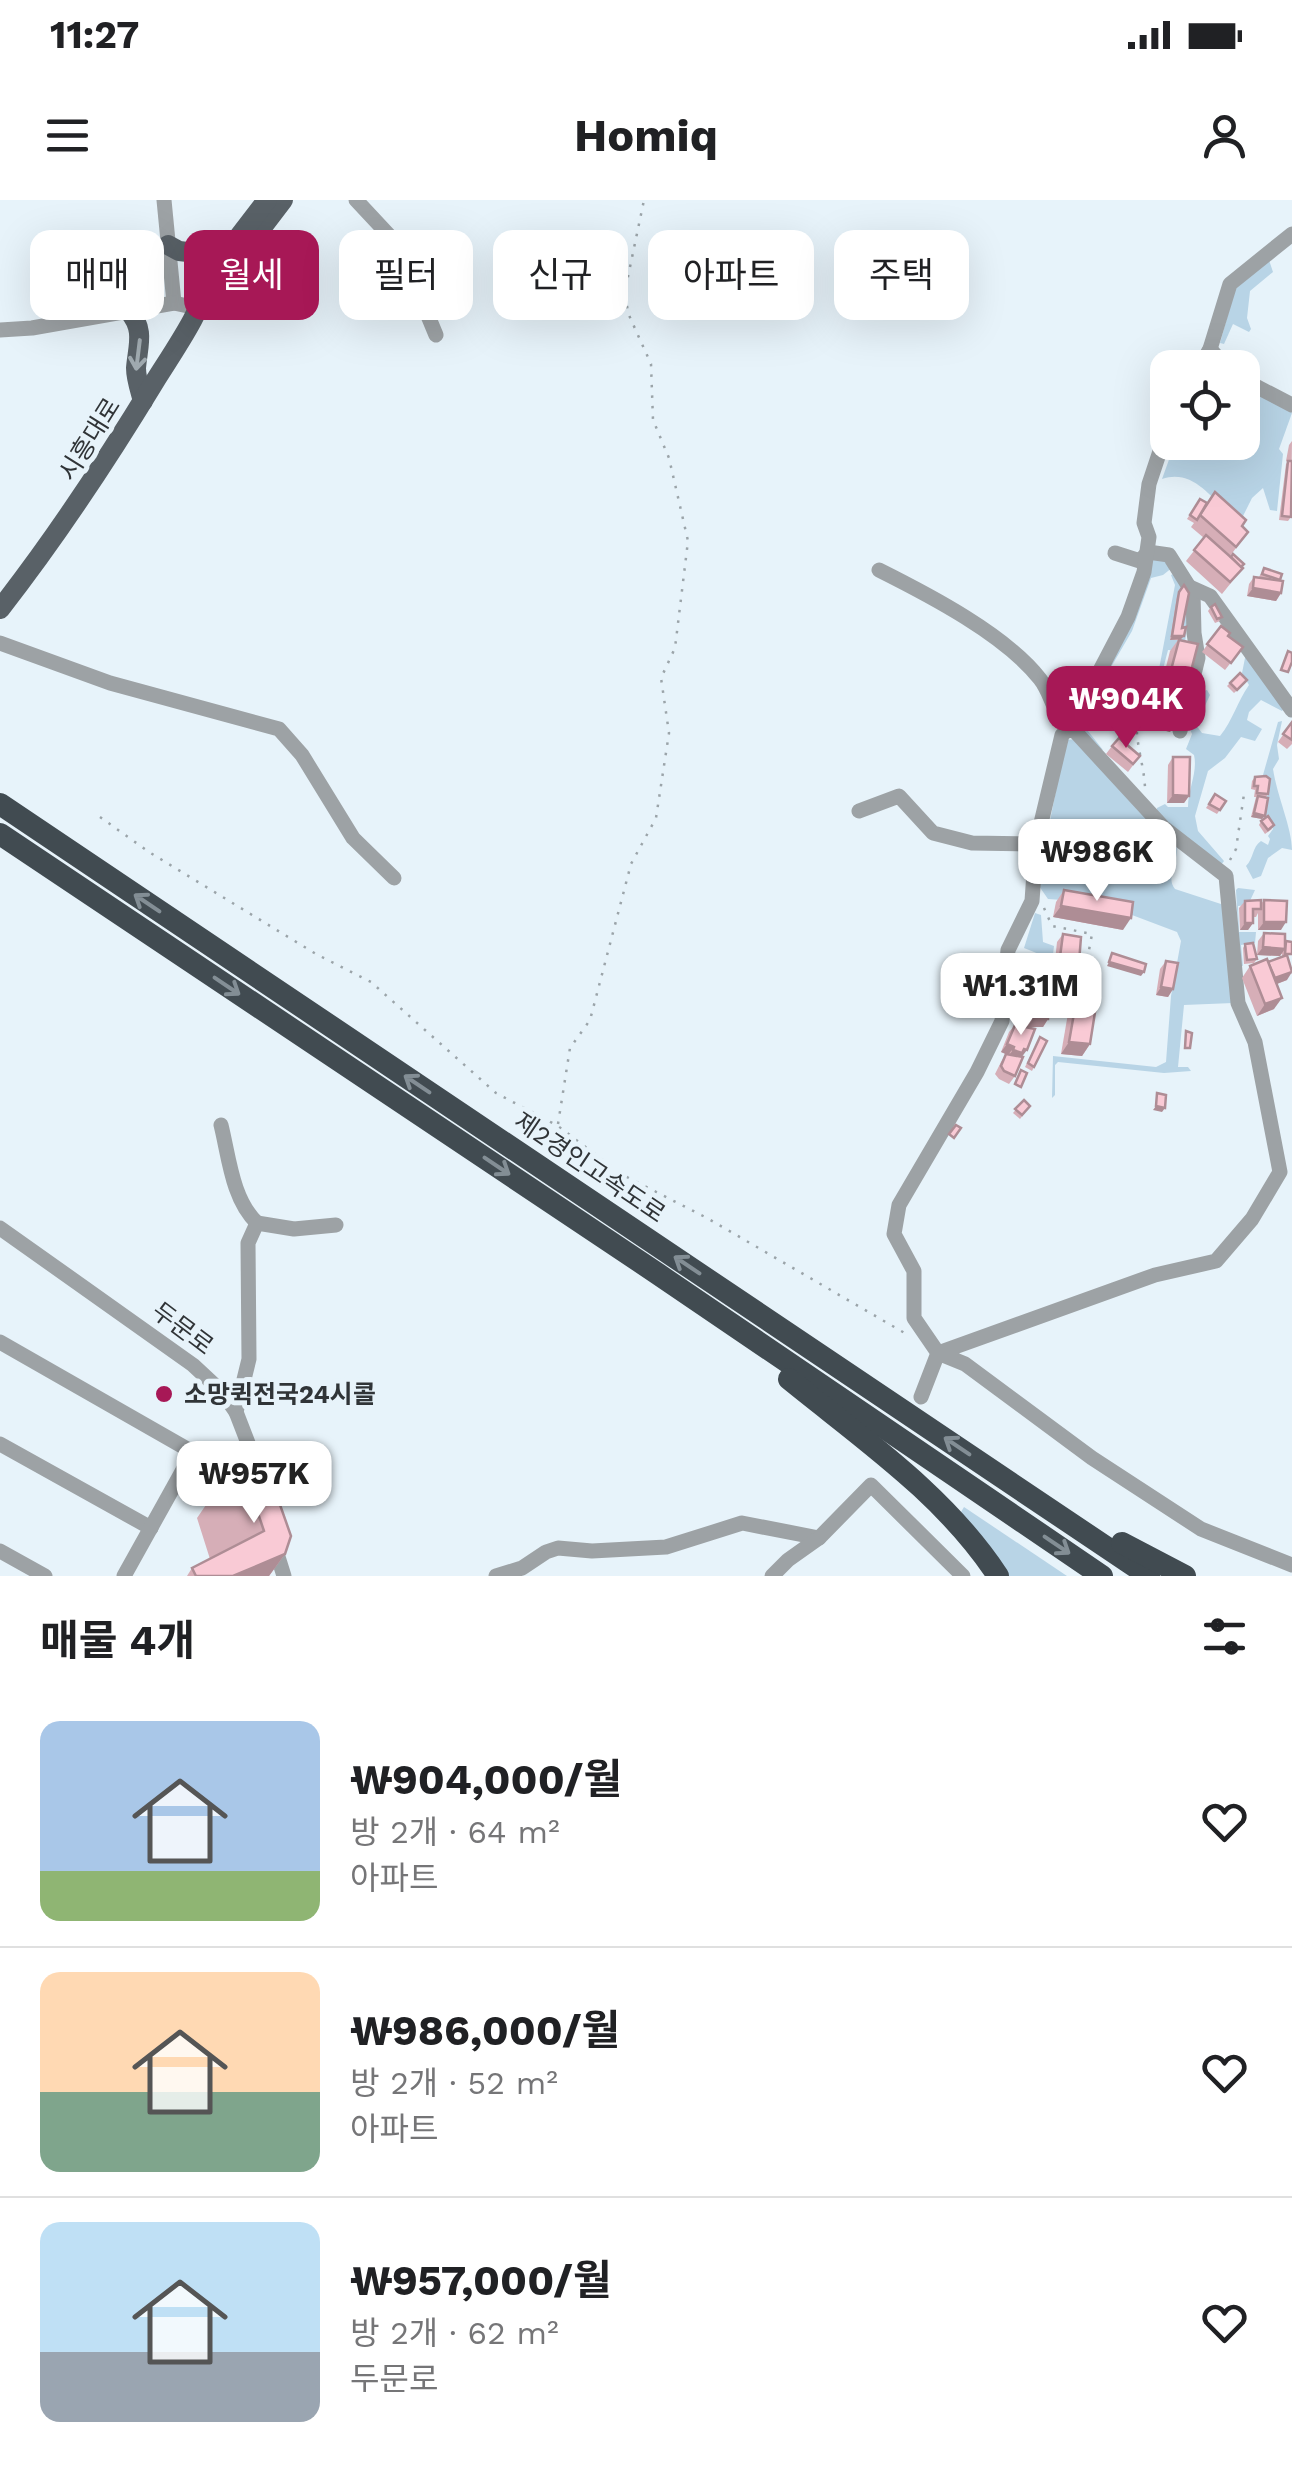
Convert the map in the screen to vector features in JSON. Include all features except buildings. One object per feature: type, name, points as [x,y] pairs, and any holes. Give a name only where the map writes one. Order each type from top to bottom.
[{"type":"highway","name":"제2경인고속도로","points":[[0,804],[1150,1576]]},
{"type":"highway","name":"제2경인고속도로","points":[[0,834],[1102,1576]]},
{"type":"highway","points":[[658,1274],[920,1484],[956,1519],[998,1576]]},
{"type":"highway","points":[[1038,1500],[1186,1576]]},
{"type":"main road","name":"시흥대로","points":[[243,230],[267,200]]},
{"type":"main road","name":"시흥대로","points":[[261,230],[284,200]]},
{"type":"main road","points":[[168,244],[184,252]]},
{"type":"main road","points":[[135,320],[140,334],[136,373],[143,401]]},
{"type":"main road","name":"시흥대로","points":[[0,609],[76,506],[189,320]]},
{"type":"street","points":[[164,200],[174,303]]},
{"type":"street","points":[[356,200],[399,246],[436,335]]},
{"type":"street","points":[[1210,349],[1230,284],[1292,234]]},
{"type":"street","points":[[164,305],[184,305]]},
{"type":"street","points":[[0,330],[77,320]]},
{"type":"street","points":[[1260,388],[1292,405]]},
{"type":"street","points":[[1157,460],[1144,523],[1148,538],[1144,572],[1128,617],[1062,735],[1036,844],[1032,898],[1008,950],[1002,1021],[977,1072],[899,1205],[894,1234],[914,1271],[914,1318],[938,1353],[965,1364],[1092,1458],[1201,1529],[1292,1565]]},
{"type":"street","points":[[1115,553],[1140,562],[1148,552]]},
{"type":"street","points":[[1148,552],[1170,555],[1194,592],[1198,658],[1180,731]]},
{"type":"street","points":[[879,570],[989,633],[1041,680],[1057,715],[1164,828],[1222,873],[1229,887],[1238,1003],[1256,1042],[1280,1172],[1252,1219],[1216,1261],[1154,1275],[938,1353],[921,1398]]},
{"type":"street","points":[[1190,587],[1210,596],[1292,710]]},
{"type":"street","points":[[0,643],[110,683],[279,729],[302,755],[353,838],[394,878]]},
{"type":"street","points":[[860,811],[899,796],[933,833],[972,843],[1036,844]]},
{"type":"street","points":[[221,1125],[239,1196],[256,1223],[294,1229],[336,1225]]},
{"type":"street","points":[[236,1412],[249,1359],[248,1243],[256,1223]]},
{"type":"street","name":"두문로","points":[[0,1228],[193,1364],[222,1392],[236,1412],[248,1443],[257,1489],[193,1452]]},
{"type":"street","points":[[0,1343],[193,1452],[124,1576]]},
{"type":"street","points":[[0,1444],[151,1528]]},
{"type":"street","points":[[772,1576],[819,1538],[870,1486],[882,1467]]},
{"type":"street","points":[[870,1486],[964,1576]]},
{"type":"street","points":[[496,1576],[522,1568],[558,1548],[592,1551],[666,1547],[742,1523],[819,1538]]},
{"type":"street","points":[[268,1524],[284,1576]]},
{"type":"street","points":[[0,1551],[44,1576]]},
{"type":"path","points":[[558,1126],[570,1048],[590,1020],[632,864],[656,818],[669,733],[661,678],[675,648],[688,541],[669,458],[653,420],[651,364],[628,312],[626,290],[644,200]]},
{"type":"path","points":[[1139,711],[1134,727],[1144,766],[1145,808]]},
{"type":"path","points":[[1222,873],[1236,849],[1244,794]]},
{"type":"path","points":[[100,817],[149,852],[316,954],[372,982],[496,1093],[558,1126],[621,1174],[707,1218],[938,1353]]},
{"type":"path","points":[[1032,898],[1041,900],[1052,926],[1092,934],[1081,990]]},
{"type":"shaded area","points":[[1269,260],[1273,272],[1250,291],[1247,318],[1251,329],[1249,332],[1233,324],[1224,344],[1220,343],[1235,289]]},
{"type":"shaded area","points":[[1260,395],[1288,407],[1292,413],[1279,449],[1283,454],[1277,511],[1270,510],[1263,488],[1252,498],[1240,522],[1195,483],[1185,478],[1162,479],[1169,460],[1260,460]]},
{"type":"shaded area","points":[[1151,560],[1164,560],[1173,567],[1151,578],[1132,631],[1086,710],[1084,726],[1103,750],[1078,726],[1078,720]]},
{"type":"shaded area","points":[[1177,572],[1191,594],[1184,651],[1168,650],[1148,727],[1175,585],[1171,575]]},
{"type":"shaded area","points":[[1246,653],[1285,707],[1282,711],[1261,700],[1247,720],[1262,729],[1255,741],[1241,737],[1225,758],[1208,771],[1195,816],[1198,831],[1224,861],[1221,865],[1156,816],[1157,808],[1165,804],[1188,807],[1195,761],[1186,749],[1192,734],[1189,727],[1207,690],[1210,695],[1196,725],[1202,733],[1220,736],[1249,685],[1242,673]]},
{"type":"shaded area","points":[[1282,721],[1277,745],[1279,759],[1273,769],[1292,850],[1282,848],[1268,858],[1261,876],[1253,879],[1246,866],[1258,843],[1268,845],[1273,829],[1265,817],[1269,781],[1263,775],[1278,722]]},
{"type":"shaded area","points":[[1076,739],[1177,846],[1171,879],[1175,889],[1224,905],[1233,1003],[1184,1005],[1178,1067],[1191,1071],[1164,1073],[1058,1062],[1052,1098],[1053,1056],[1156,1067],[1166,1062],[1171,996],[1181,941],[1177,932],[1132,915],[1131,909],[1108,903],[1048,899],[1039,886],[1040,876],[1048,871],[1044,851],[1066,740]]},
{"type":"shaded area","points":[[1236,890],[1255,890],[1248,905],[1238,906],[1239,932],[1256,932],[1255,943],[1241,945],[1243,966],[1240,965]]},
{"type":"shaded area","points":[[1035,913],[1041,915],[1043,942],[1054,946],[1048,996],[1044,956],[1024,948]]},
{"type":"shaded area","points":[[964,1507],[1067,1576],[1006,1576],[961,1512]]},
{"type":"place","name":"소망퀵전국24시콜","points":[[164,1394]]}]
